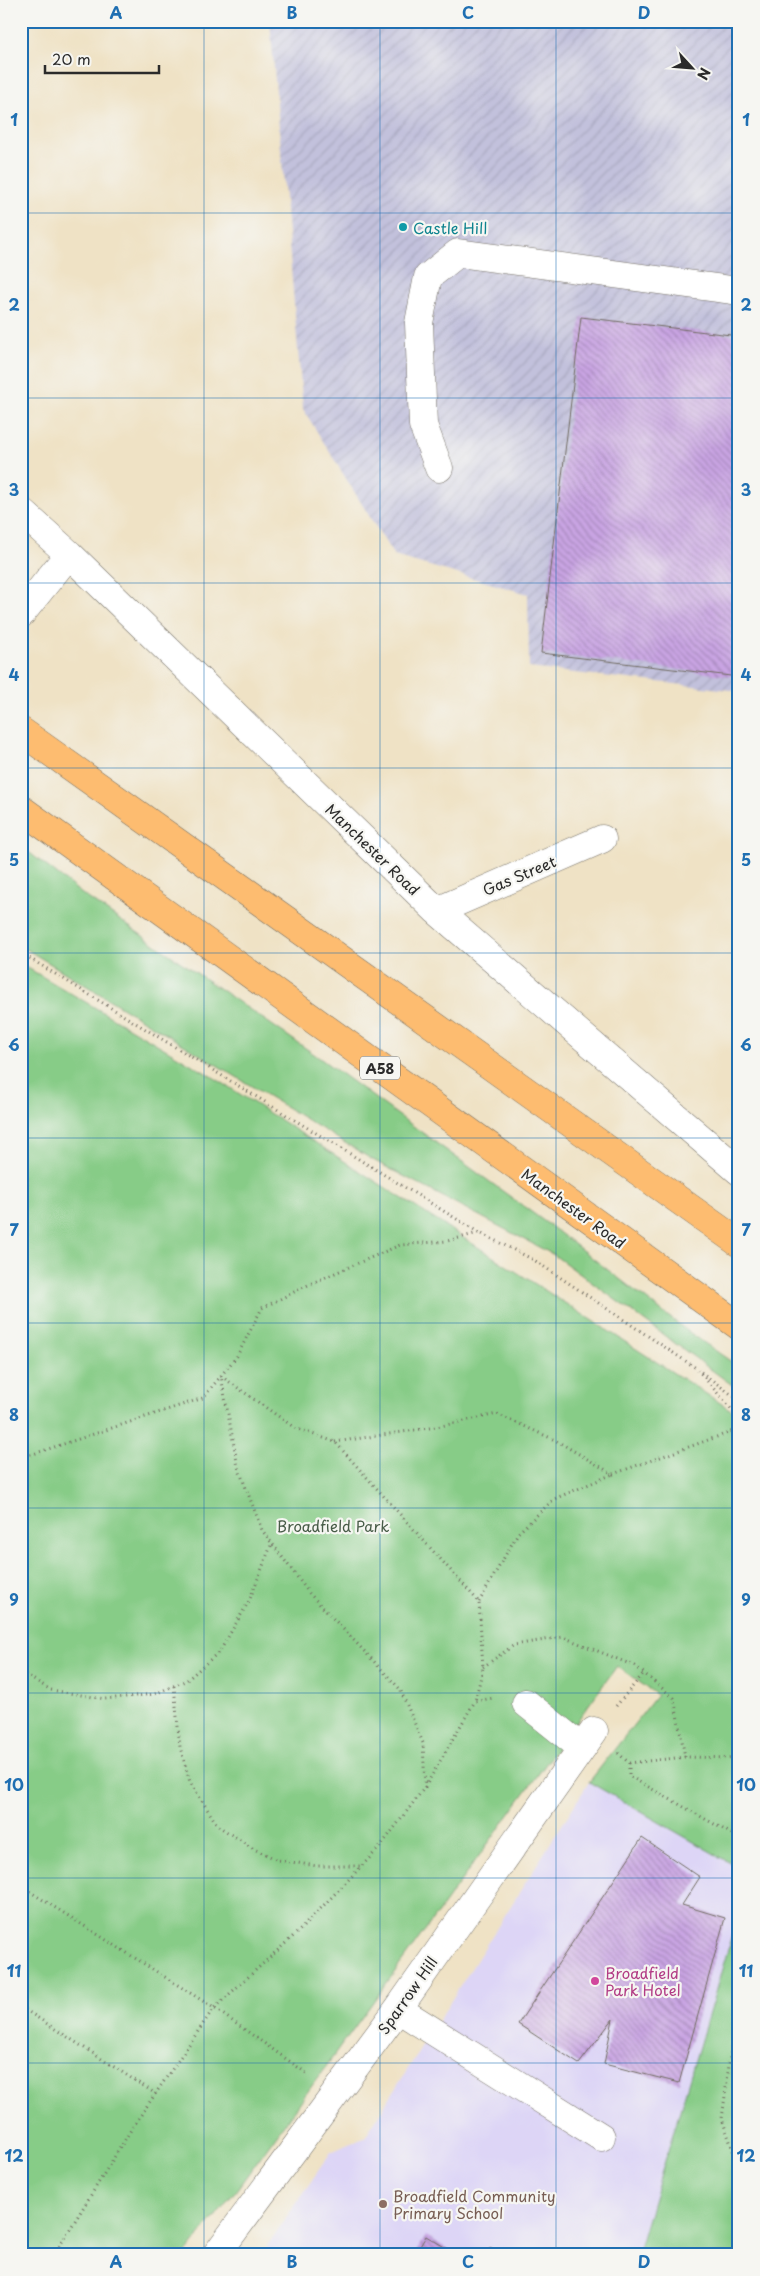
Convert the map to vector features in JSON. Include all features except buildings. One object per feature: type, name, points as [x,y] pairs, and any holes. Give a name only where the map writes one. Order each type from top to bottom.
[{"type":"highway","points":[[21,731],[739,1243]]},
{"type":"highway","name":"Manchester Road","points":[[21,809],[739,1326]]},
{"type":"street","points":[[439,468],[422,425],[419,324],[428,277],[458,253],[739,291]]},
{"type":"street","name":"Manchester Road","points":[[21,511],[69,554],[437,911],[739,1171]]},
{"type":"street","points":[[21,614],[69,554]]},
{"type":"street","name":"Gas Street","points":[[437,911],[602,839]]},
{"type":"street","points":[[526,1703],[588,1740]]},
{"type":"street","name":"Sparrow Hill","points":[[216,2255],[398,2009],[588,1740]]},
{"type":"street","points":[[398,2009],[601,2137]]},
{"type":"path","points":[[21,952],[478,1232],[534,1260],[696,1368],[739,1400]]},
{"type":"path","points":[[21,1458],[203,1398],[236,1356],[262,1308],[312,1283],[400,1245],[447,1241],[478,1232]]},
{"type":"path","points":[[696,1368],[739,1418]]},
{"type":"path","points":[[220,1376],[295,1428],[335,1442],[436,1427],[497,1414],[555,1440],[613,1474]]},
{"type":"path","points":[[220,1376],[238,1467],[262,1530],[309,1593],[400,1689],[423,1743],[424,1787]]},
{"type":"path","points":[[54,2255],[156,2094],[214,2008],[298,1931],[380,1848],[424,1787],[476,1701],[483,1668],[479,1602],[518,1533],[554,1499],[613,1474],[739,1429]]},
{"type":"path","points":[[335,1442],[479,1602]]},
{"type":"path","points":[[21,1672],[51,1690],[105,1699],[155,1694],[186,1680],[220,1651],[249,1601],[272,1543]]},
{"type":"path","points":[[483,1668],[514,1645],[563,1637],[635,1666],[674,1698],[685,1757]]},
{"type":"path","points":[[644,1673],[588,1740],[629,1762],[685,1757],[739,1758]]},
{"type":"path","points":[[174,1686],[180,1747],[190,1782],[218,1826],[254,1849],[278,1860],[317,1866],[361,1866]]},
{"type":"path","points":[[476,1701],[515,1694],[526,1703]]},
{"type":"path","points":[[629,1762],[629,1776],[739,1838]]},
{"type":"path","points":[[21,1886],[214,2008],[336,2094]]},
{"type":"path","points":[[739,1988],[722,2119],[739,2167]]},
{"type":"path","points":[[21,2007],[156,2094]]},
{"type":"path","points":[[661,2249],[669,2255]]},
{"type":"shaded area","points":[[270,21],[739,21],[739,691],[529,668],[528,594],[394,556],[303,409]]},
{"type":"shaded area","points":[[589,1782],[739,1868],[739,1912],[637,2255],[261,2255],[331,2152],[365,2137]]},
{"type":"green space","points":[[21,846],[82,894],[314,1054],[552,1227],[686,1330],[739,1367],[739,1390],[554,1255],[373,1160],[21,946]]},
{"type":"green space","name":"Broadfield Park","points":[[21,964],[218,1080],[739,1415],[739,1868],[589,1782],[657,1695],[617,1666],[237,2189],[185,2255],[21,2255]]},
{"type":"green space","points":[[739,1912],[739,2255],[637,2255]]},
{"type":"place","name":"Castle Hill","points":[[403,227]]},
{"type":"place","name":"Broadfield Park Hotel","points":[[595,1981]]},
{"type":"place","name":"Broadfield Community Primary School","points":[[383,2204]]}]
